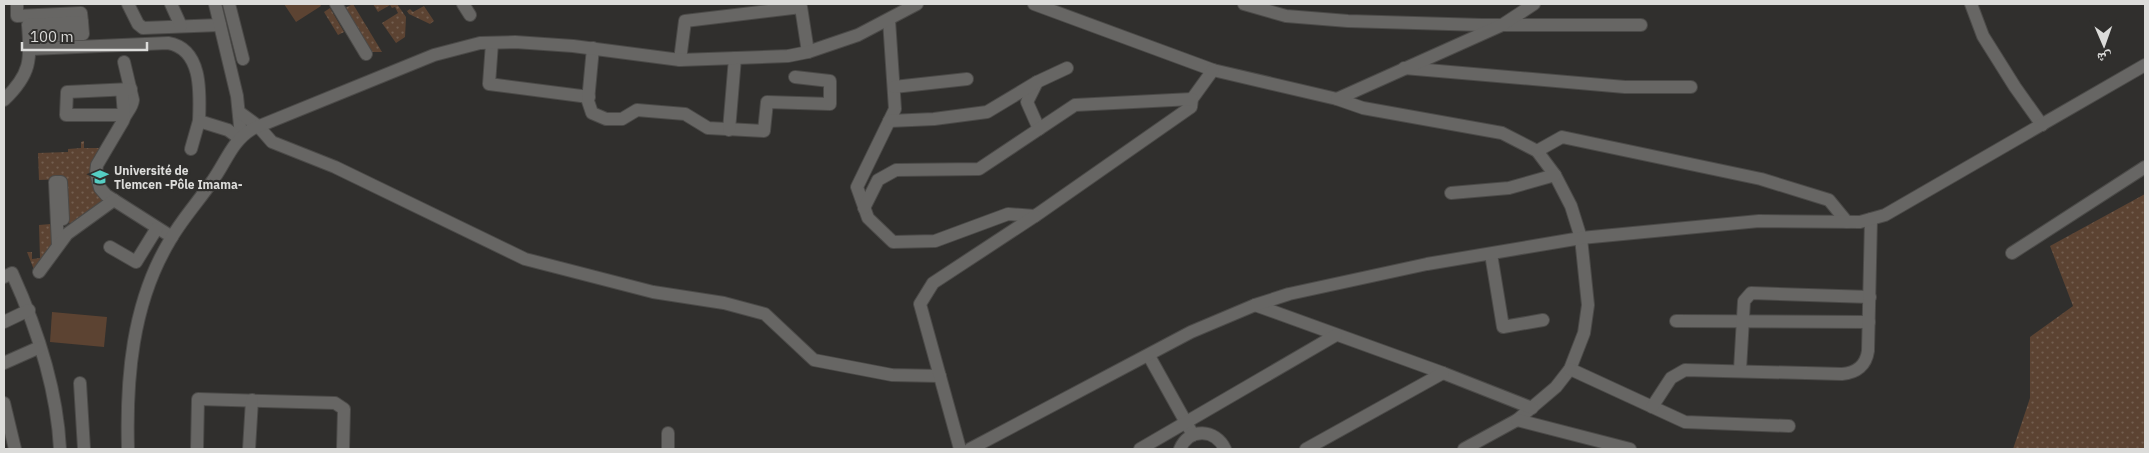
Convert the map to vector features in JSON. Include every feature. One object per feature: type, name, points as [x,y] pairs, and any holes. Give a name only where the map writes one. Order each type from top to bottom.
[{"type":"street","points":[[17,4],[17,16],[81,13],[83,34],[30,43]]},
{"type":"street","points":[[128,4],[140,26],[150,28],[220,25]]},
{"type":"street","points":[[171,4],[181,26]]},
{"type":"street","points":[[215,4],[239,112],[240,137]]},
{"type":"street","points":[[229,4],[242,59]]},
{"type":"street","points":[[336,4],[366,54]]},
{"type":"street","points":[[463,4],[470,15]]},
{"type":"street","points":[[128,449],[126,401],[137,322],[154,273],[172,237],[214,180],[240,137],[258,126],[434,56],[480,44],[524,43],[593,48],[680,60],[788,56],[808,52],[858,35],[918,4]]},
{"type":"street","points":[[1034,4],[1213,70],[1337,99],[1363,108],[1502,133],[1537,151],[1555,175],[1571,206],[1581,238],[1587,320],[1570,369],[1556,387],[1516,420],[1472,447]]},
{"type":"street","points":[[1244,4],[1286,16],[1348,21],[1502,25],[1641,25]]},
{"type":"street","points":[[1337,99],[1502,25],[1534,4]]},
{"type":"street","points":[[1971,4],[1983,36],[2015,87],[2042,125]]},
{"type":"street","points":[[680,60],[685,20],[801,7],[808,52]]},
{"type":"street","points":[[889,20],[895,109],[856,187],[868,218],[893,242],[935,241],[1008,214],[1035,216]]},
{"type":"street","points":[[4,100],[26,72],[30,43]]},
{"type":"street","points":[[30,43],[168,43],[180,46],[187,51],[192,59],[200,92],[199,121],[191,149]]},
{"type":"street","points":[[492,43],[489,84],[589,97]]},
{"type":"street","points":[[593,48],[589,97],[592,114],[606,118],[622,118],[637,110],[685,114],[708,128],[764,131],[767,102],[830,104],[830,81],[794,77]]},
{"type":"street","points":[[729,130],[735,58]]},
{"type":"street","points":[[124,62],[127,89],[132,105],[124,115],[96,168],[100,188],[114,200],[172,237]]},
{"type":"street","points":[[970,449],[1149,356],[1191,332],[1255,305],[1289,294],[1427,264],[1581,238],[1759,221],[1847,222],[1885,215],[2145,65]]},
{"type":"street","points":[[889,121],[934,120],[987,112],[1037,82],[1067,68]]},
{"type":"street","points":[[1404,68],[1625,87],[1691,87]]},
{"type":"street","points":[[960,449],[920,304],[933,283],[1035,216],[1191,107],[1192,99],[1213,70]]},
{"type":"street","points":[[894,87],[968,79]]},
{"type":"street","points":[[1037,82],[1027,102],[1039,129]]},
{"type":"street","points":[[124,115],[70,116],[66,113],[67,92],[127,89]]},
{"type":"street","points":[[864,208],[878,180],[896,170],[979,169],[1075,105],[1192,99]]},
{"type":"street","points":[[239,112],[258,126],[272,142],[335,166],[525,259],[653,292],[724,303],[765,314],[814,360],[892,375],[940,376]]},
{"type":"street","points":[[199,121],[228,130],[240,137]]},
{"type":"street","points":[[1537,151],[1562,137],[1761,178],[1829,200],[1847,222]]},
{"type":"street","points":[[2012,253],[2145,168]]},
{"type":"street","points":[[1451,193],[1509,188],[1555,175]]},
{"type":"street","points":[[39,272],[58,245],[59,223],[49,213],[47,182],[55,182]]},
{"type":"street","points":[[59,223],[114,200]]},
{"type":"street","points":[[1652,406],[1666,384],[1678,373],[1694,370],[1853,372],[1862,366],[1867,356],[1871,219]]},
{"type":"street","points":[[110,247],[136,262],[157,228]]},
{"type":"street","points":[[1491,254],[1503,327],[1543,320]]},
{"type":"street","points":[[4,277],[12,273],[29,310],[59,427],[60,449]]},
{"type":"street","points":[[1740,370],[1742,320],[1746,298],[1755,292],[1870,298]]},
{"type":"street","points":[[1255,305],[1443,373],[1532,408]]},
{"type":"street","points":[[4,322],[29,310]]},
{"type":"street","points":[[1676,321],[1869,322]]},
{"type":"street","points":[[1140,449],[1336,334]]},
{"type":"street","points":[[4,364],[40,347]]},
{"type":"street","points":[[1149,356],[1193,435]]},
{"type":"street","points":[[1570,369],[1691,423],[1789,426]]},
{"type":"street","points":[[1306,449],[1329,444],[1443,373]]},
{"type":"street","points":[[80,383],[84,449]]},
{"type":"street","points":[[197,449],[198,399],[335,403],[344,409],[343,449]]},
{"type":"street","points":[[249,449],[252,400]]},
{"type":"street","points":[[4,403],[15,449]]},
{"type":"street","points":[[1516,420],[1630,449]]},
{"type":"street","points":[[668,433],[668,449]]},
{"type":"street","points":[[1180,449],[1186,439],[1200,433],[1215,436],[1225,449]]},
{"type":"shaded area","points":[[284,4],[320,4],[321,6],[296,22]]},
{"type":"shaded area","points":[[353,4],[382,52],[370,52],[345,8]]},
{"type":"shaded area","points":[[373,4],[397,4],[406,17],[405,37],[396,43],[382,23],[398,13],[395,7],[392,8],[390,5],[378,12]]},
{"type":"shaded area","points":[[402,4],[407,11],[410,9],[413,12],[424,6],[434,21],[430,24],[409,14]]},
{"type":"shaded area","points":[[330,8],[344,32],[338,35],[324,12]]},
{"type":"shaded area","points":[[84,141],[84,148],[101,148],[92,162],[90,175],[95,187],[105,200],[71,225],[66,219],[64,179],[39,180],[38,153],[68,152],[68,149],[81,148],[81,142]]},
{"type":"shaded area","points":[[2145,194],[2145,449],[2013,449],[2030,398],[2030,337],[2073,306],[2050,246]]},
{"type":"shaded area","points":[[51,224],[56,243],[36,275],[27,252],[32,252],[32,259],[40,258],[39,225]]},
{"type":"shaded area","points":[[52,312],[107,317],[104,347],[50,342]]},
{"type":"place","name":"Université de Tlemcen -Pôle Imama-","points":[[100,177]]}]
